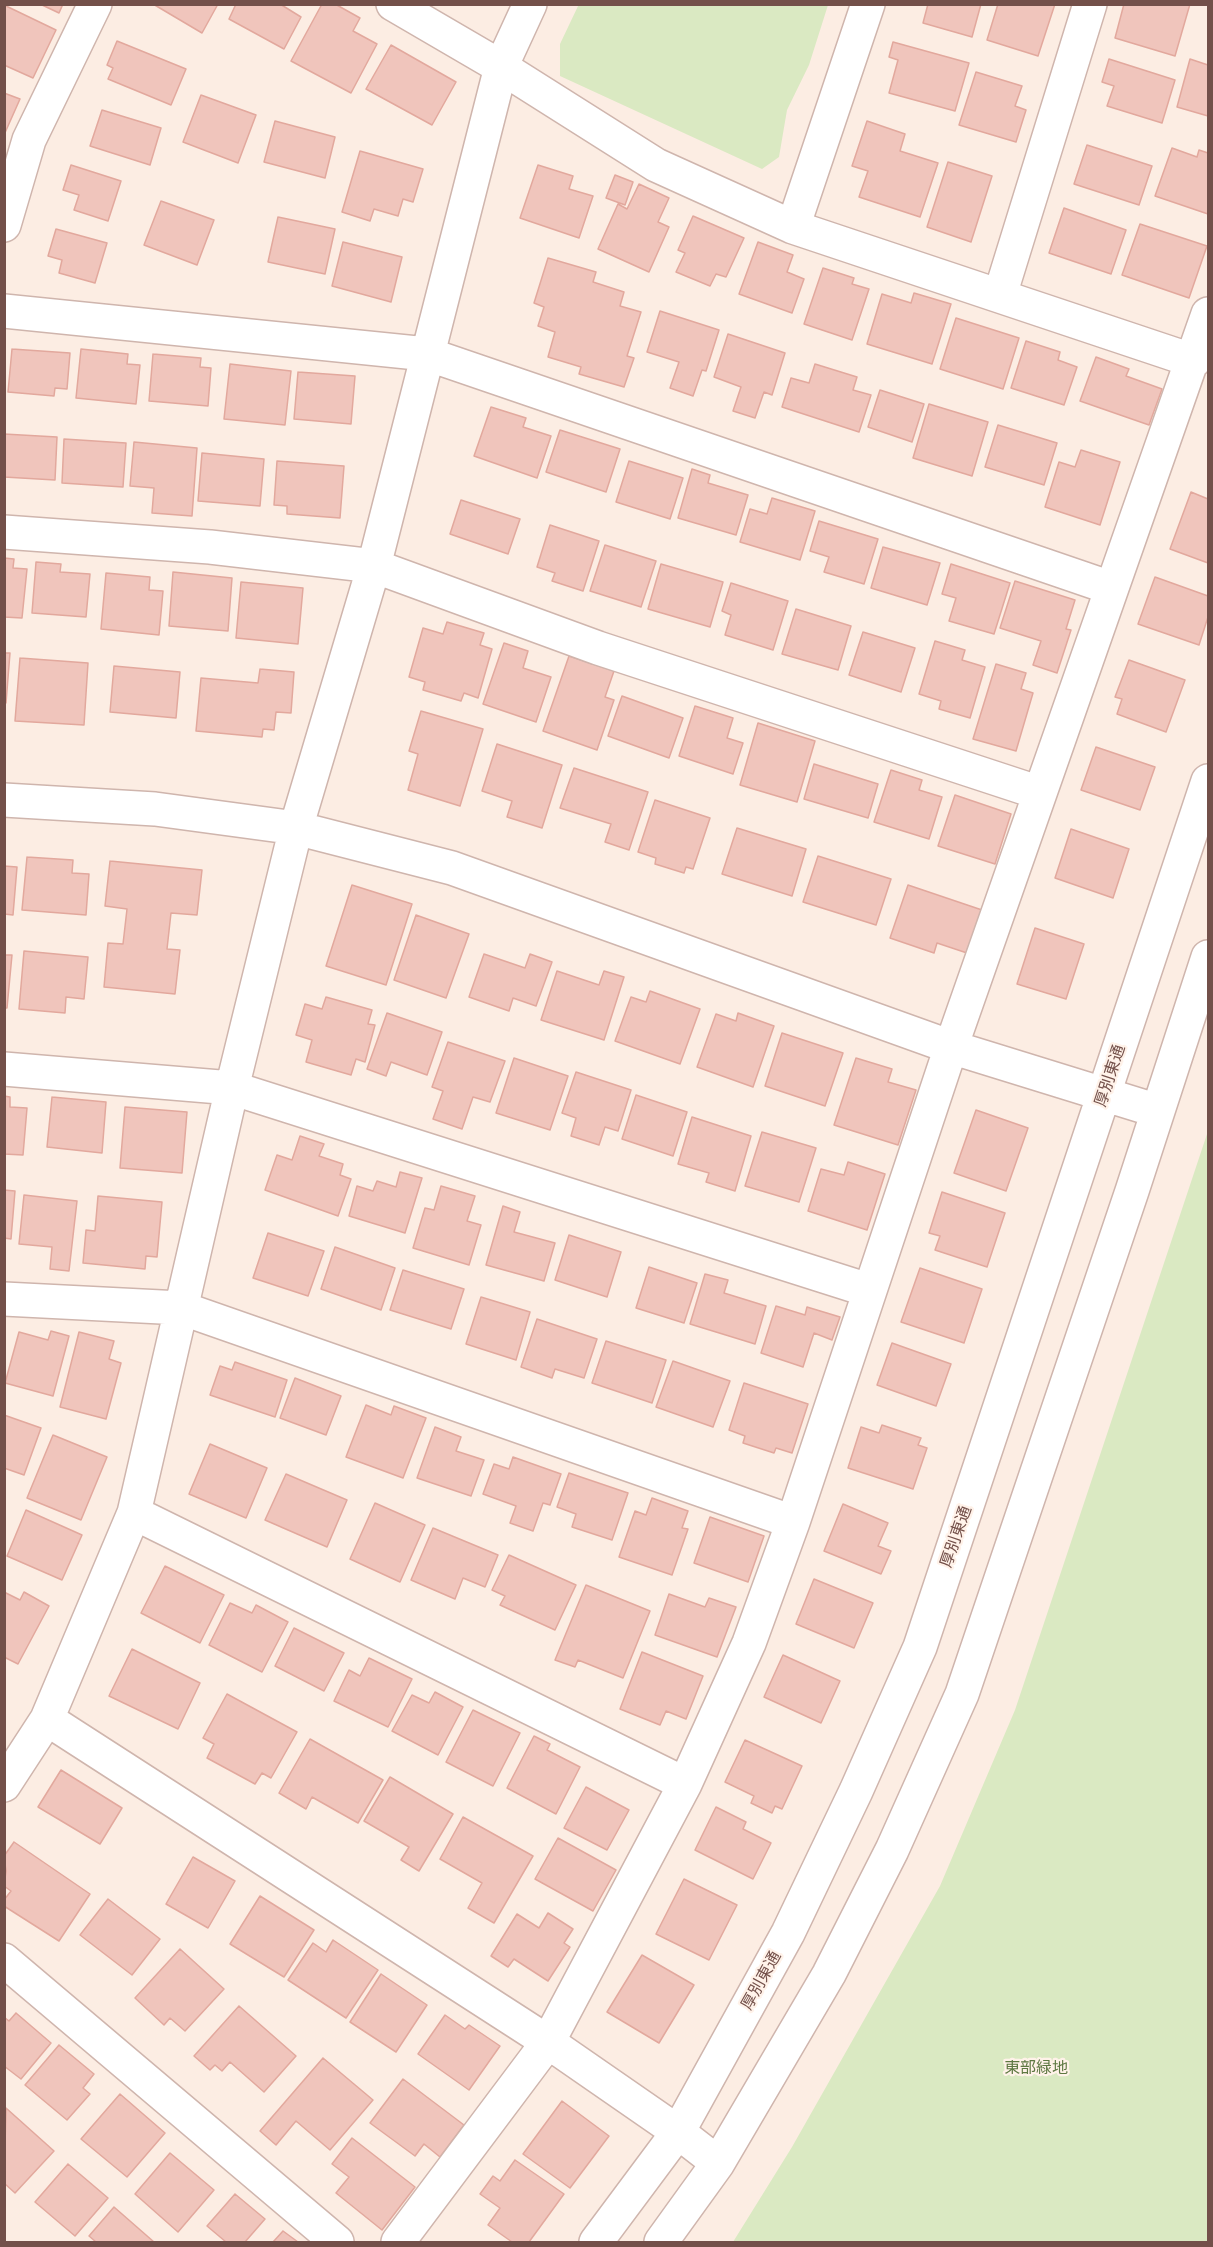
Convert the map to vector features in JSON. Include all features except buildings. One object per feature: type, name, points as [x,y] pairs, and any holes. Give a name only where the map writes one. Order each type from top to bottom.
[{"type":"street","points":[[4,225],[28,140],[95,4]]},
{"type":"street","points":[[393,4],[501,67],[656,165],[793,227],[1194,361]]},
{"type":"street","points":[[4,1785],[47,1719],[134,1513],[232,1088],[296,828],[374,566],[501,67],[530,4]]},
{"type":"street","points":[[793,227],[868,4]]},
{"type":"street","points":[[1000,295],[1090,4]]},
{"type":"street","points":[[4,311],[427,354],[1111,588]]},
{"type":"street","points":[[398,2242],[548,2042],[685,1784],[749,1643],[793,1522],[868,1290],[951,1047],[1209,314]]},
{"type":"street","points":[[4,532],[210,547],[374,566],[598,648],[1040,793]]},
{"type":"street","name":"厚別東通","points":[[596,2242],[678,2132],[788,1933],[856,1791],[920,1647],[1209,781]]},
{"type":"street","points":[[4,800],[155,809],[296,828],[452,868],[951,1047],[1158,1111]]},
{"type":"street","points":[[661,2242],[718,2163],[834,1964],[892,1850],[962,1694],[1209,957]]},
{"type":"street","points":[[4,1069],[232,1088],[868,1290]]},
{"type":"street","points":[[4,1299],[182,1308],[793,1522]]},
{"type":"street","points":[[134,1513],[685,1784]]},
{"type":"street","points":[[47,1719],[548,2042],[678,2132],[718,2163]]},
{"type":"street","points":[[4,1960],[337,2242]]},
{"type":"green space","points":[[579,4],[828,5],[809,65],[787,110],[779,157],[762,169],[560,76],[560,44]]},
{"type":"green space","name":"東部緑地","points":[[1208,1131],[1208,2242],[733,2242],[792,2147],[940,1886],[1015,1710]]}]
